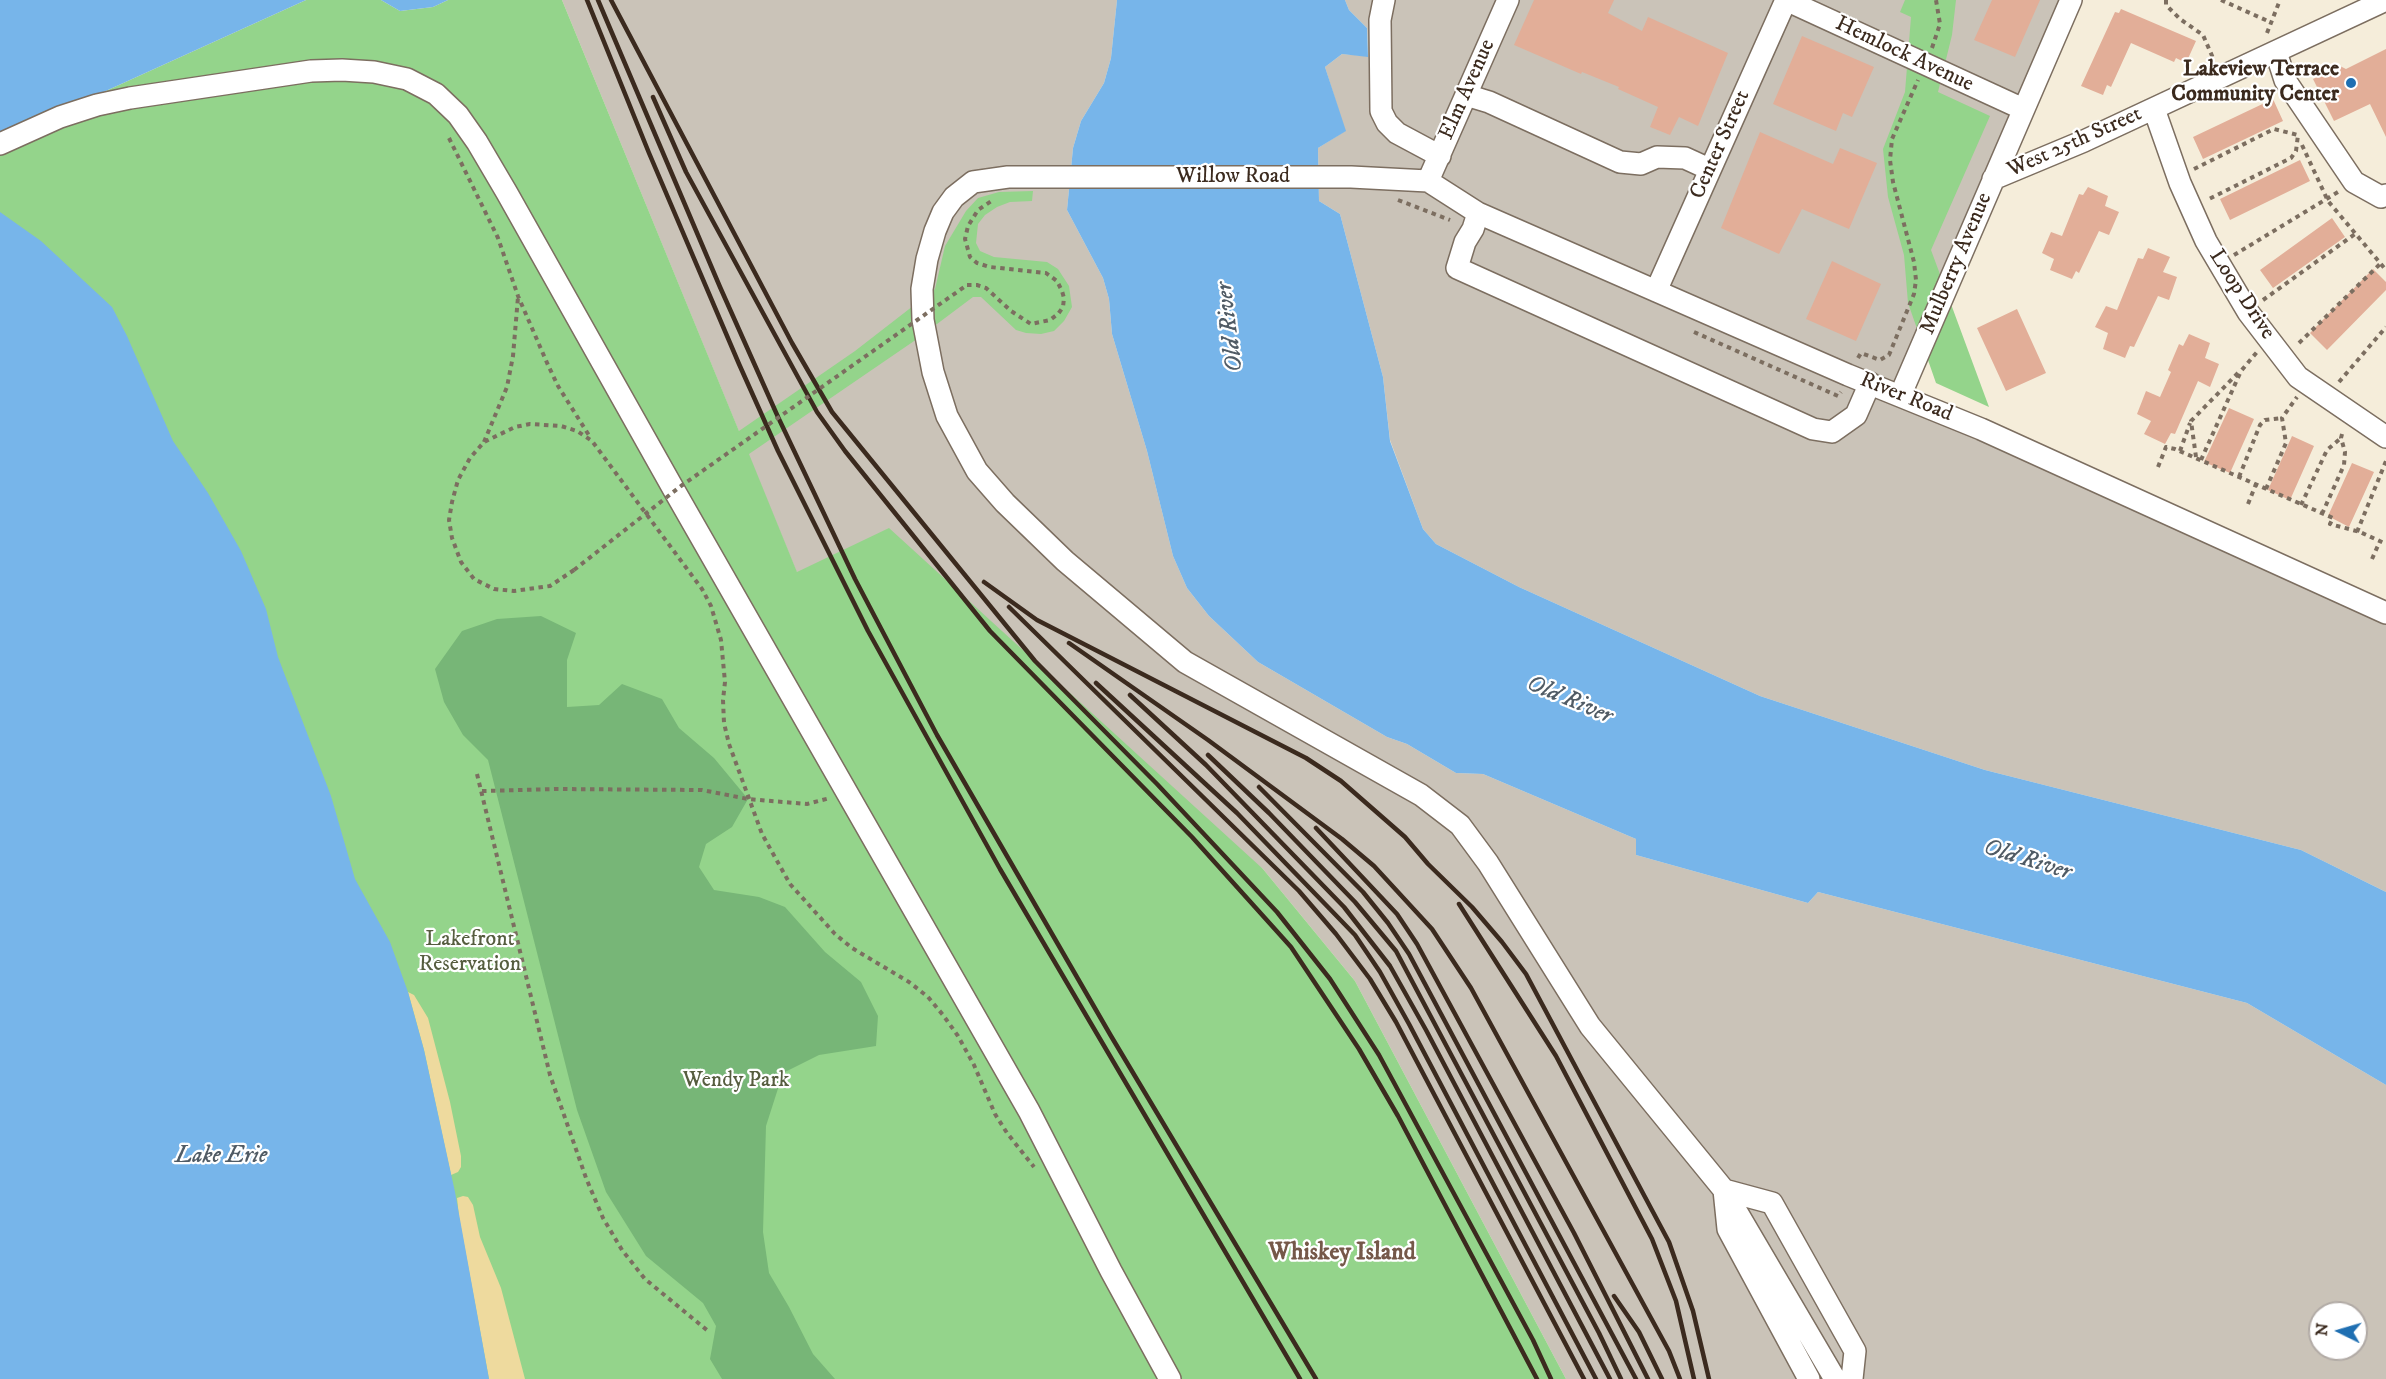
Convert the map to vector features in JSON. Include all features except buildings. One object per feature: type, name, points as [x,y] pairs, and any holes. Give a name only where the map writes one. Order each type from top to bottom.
[{"type":"street","points":[[1384,0],[1380,20],[1381,111],[1387,123],[1397,133],[1440,156]]},
{"type":"street","name":"Hemlock Avenue","points":[[1786,0],[2023,109]]},
{"type":"street","name":"Center Street","points":[[1656,291],[1786,0]]},
{"type":"street","name":"Mulberry Avenue","points":[[1900,396],[2071,0]]},
{"type":"street","name":"West 25th Street","points":[[1993,179],[2154,109],[2271,42],[2386,0]]},
{"type":"street","name":"Elm Avenue","points":[[1428,181],[1506,1]]},
{"type":"street","points":[[2271,42],[2285,80],[2354,182],[2381,197],[2386,195]]},
{"type":"street","points":[[0,144],[60,117],[97,105],[311,71],[374,72],[407,79],[436,94],[458,115],[507,193],[1029,1111],[1111,1271],[1170,1379]]},
{"type":"street","points":[[1466,94],[1489,102],[1620,162],[1641,164],[1657,157],[1685,158],[1709,169]]},
{"type":"street","name":"Loop Drive","points":[[2154,109],[2180,183],[2206,241],[2248,312],[2298,378],[2386,437]]},
{"type":"street","name":"Willow Road","points":[[1428,181],[1351,177],[1037,177],[973,182],[963,188],[943,212],[927,258],[922,289],[927,349],[947,416],[977,471],[1005,503],[1065,561],[1185,662],[1421,795],[1460,825],[1488,863],[1590,1026],[1724,1190],[1834,1379]]},
{"type":"street","name":"River Road","points":[[1428,181],[1476,221],[1656,291],[1981,429],[2386,613]]},
{"type":"street","points":[[1476,221],[1465,242],[1457,268],[1813,429],[1832,432],[1856,415],[1870,383]]},
{"type":"street","points":[[1809,1379],[1728,1229],[1724,1190],[1772,1203],[1855,1351],[1852,1379]]},
{"type":"path","points":[[1930,54],[1940,24],[1936,0]]},
{"type":"path","points":[[2166,0],[2166,5],[2180,20],[2203,34],[2213,58]]},
{"type":"path","points":[[2221,0],[2270,22]]},
{"type":"path","points":[[2271,42],[2270,22],[2280,0]]},
{"type":"path","points":[[1861,353],[1880,360],[1889,355],[1914,294],[1916,280],[1914,262],[1893,182],[1890,150],[1892,139],[1921,72]]},
{"type":"path","points":[[2293,124],[2327,198],[2386,270]]},
{"type":"path","points":[[2191,171],[2274,129],[2298,135]]},
{"type":"path","points":[[447,134],[498,238],[518,296],[558,386],[592,441],[702,589],[711,606],[721,640],[724,664],[724,723],[762,834],[790,884],[819,919],[852,948],[909,982],[928,997],[958,1036],[974,1065],[995,1114],[1039,1175]]},
{"type":"path","points":[[2203,202],[2291,158],[2296,151],[2298,135]]},
{"type":"path","points":[[2230,256],[2354,182]]},
{"type":"path","points":[[518,296],[514,347],[507,387],[484,442],[470,458],[458,480],[449,520],[452,538],[461,562],[474,579],[494,589],[514,591],[550,586],[574,570],[681,486],[967,285],[986,288],[1011,311],[1031,324],[1050,320],[1058,314],[1063,306],[1062,291],[1057,281],[1046,273],[990,267],[977,263],[970,257],[965,239],[973,217],[986,204],[1003,196]]},
{"type":"path","points":[[1395,200],[1476,221]]},
{"type":"path","points":[[2263,300],[2355,234]]},
{"type":"path","points":[[2299,343],[2380,264]]},
{"type":"path","points":[[2339,382],[2386,327]]},
{"type":"path","points":[[2180,451],[2191,421],[2260,349]]},
{"type":"path","points":[[2198,459],[2241,371]]},
{"type":"path","points":[[2266,489],[2286,443],[2282,418],[2300,392]]},
{"type":"path","points":[[2239,477],[2260,425],[2265,420],[2282,418]]},
{"type":"path","points":[[2191,421],[2198,459]]},
{"type":"path","points":[[484,442],[501,433],[530,424],[546,424],[569,429],[592,441]]},
{"type":"path","points":[[2322,514],[2344,465],[2345,452],[2341,438],[2344,427]]},
{"type":"path","points":[[2301,505],[2327,450],[2341,438]]},
{"type":"path","points":[[2158,467],[2166,447],[2180,451],[2333,518],[2330,524],[2386,544]]},
{"type":"path","points":[[2357,532],[2386,461]]},
{"type":"path","points":[[2248,504],[2256,484]]},
{"type":"path","points":[[2372,559],[2380,541]]},
{"type":"path","points":[[477,774],[550,1075],[585,1178],[603,1218],[622,1250],[645,1280],[708,1330]]},
{"type":"path","points":[[482,791],[702,790],[748,798],[807,804],[847,793]]},
{"type":"shaded area","points":[[562,0],[1117,0],[1111,58],[1104,83],[1081,121],[1073,148],[1067,210],[1103,278],[1109,299],[1112,334],[1147,451],[1173,556],[1187,588],[1209,616],[1258,662],[1387,737],[1407,744],[1456,773],[1483,774],[1636,839],[1636,855],[1808,903],[1818,892],[2247,1003],[2386,1085],[2386,1379],[1566,1379],[1355,981],[1263,869],[797,573]]},
{"type":"shaded area","points":[[1345,0],[2071,0],[1900,396],[2386,613],[2386,892],[2301,850],[1985,770],[1760,696],[1519,587],[1436,544],[1423,529],[1390,440],[1383,377],[1340,214],[1319,201],[1318,148],[1345,131],[1325,67],[1342,54],[1368,56],[1367,28],[1349,10]]},
{"type":"green space","name":"Lakefront Reservation","points":[[306,0],[381,0],[400,11],[433,7],[448,0],[562,0],[739,431],[855,351],[935,289],[945,246],[966,211],[978,198],[999,192],[1033,191],[1032,201],[1010,202],[985,215],[978,224],[976,243],[980,251],[994,257],[1047,262],[1058,269],[1069,286],[1072,307],[1064,321],[1054,331],[1041,334],[1016,330],[981,297],[973,297],[917,339],[749,454],[797,572],[889,528],[1263,869],[1355,981],[1566,1379],[219,1379],[0,968],[0,139]]},
{"type":"green space","points":[[1905,0],[1956,0],[1952,35],[1938,92],[1990,116],[1931,250],[1989,407],[1936,383],[1908,303],[1904,255],[1888,197],[1883,149],[1905,92],[1911,17],[1900,12]]},
{"type":"green space","name":"Wendy Park","points":[[541,616],[576,633],[567,660],[567,707],[599,705],[622,684],[662,699],[679,728],[714,758],[748,799],[732,827],[706,844],[699,867],[714,890],[759,897],[785,907],[825,952],[861,982],[878,1016],[876,1046],[819,1055],[783,1073],[766,1126],[763,1232],[769,1273],[813,1354],[835,1379],[722,1379],[710,1359],[716,1326],[703,1303],[646,1256],[606,1192],[577,1110],[488,760],[463,735],[444,702],[435,669],[462,631],[497,619]]},
{"type":"sand","points":[[408,992],[414,995],[428,1018],[450,1102],[461,1156],[461,1167],[458,1172],[451,1175],[424,1050]]},
{"type":"sand","points":[[468,1197],[473,1205],[480,1237],[501,1288],[525,1379],[489,1379],[459,1217],[457,1198]]},
{"type":"water","points":[[0,0],[306,0],[0,139]]},
{"type":"water","points":[[381,0],[448,0],[433,7],[400,11]]},
{"type":"water","name":"Old River","points":[[1117,0],[1345,0],[1349,10],[1367,28],[1368,57],[1342,54],[1325,67],[1346,131],[1318,148],[1319,201],[1340,214],[1383,377],[1390,441],[1423,529],[1436,544],[1519,587],[1760,696],[1985,770],[2301,850],[2386,892],[2386,1085],[2247,1003],[1818,892],[1808,903],[1636,855],[1636,839],[1483,774],[1456,773],[1407,744],[1387,737],[1258,662],[1209,616],[1187,588],[1173,556],[1147,451],[1112,334],[1109,299],[1103,278],[1067,210],[1073,148],[1081,121],[1104,83],[1111,58]]},
{"type":"water","name":"Lake Erie","points":[[0,212],[41,241],[112,307],[173,441],[208,493],[241,551],[266,609],[278,657],[331,796],[355,879],[390,942],[408,992],[424,1050],[455,1192],[489,1379],[0,1379]]},
{"type":"railway","points":[[587,0],[739,364],[778,451],[868,631],[1000,869],[1300,1379]]},
{"type":"railway","points":[[598,0],[720,287],[778,417],[855,579],[937,735],[1111,1036],[1316,1379]]},
{"type":"railway","points":[[611,0],[792,343],[832,412],[1035,661],[1157,784],[1277,912],[1330,979],[1379,1055],[1533,1340],[1551,1379]]},
{"type":"railway","points":[[653,97],[686,172],[817,412],[845,451],[990,631],[1192,837],[1291,947],[1359,1049],[1398,1116],[1537,1379]]},
{"type":"railway","points":[[984,582],[1037,620],[1306,758],[1341,781],[1405,837],[1428,864],[1472,907],[1526,974],[1669,1242],[1693,1311],[1709,1379]]},
{"type":"railway","points":[[1009,607],[1299,891],[1370,979],[1396,1022],[1584,1379]]},
{"type":"railway","points":[[1069,643],[1208,740],[1342,839],[1374,866],[1432,929],[1471,988],[1669,1351],[1680,1379]]},
{"type":"railway","points":[[1096,683],[1237,813],[1355,935],[1380,972],[1409,1024],[1596,1379]]},
{"type":"railway","points":[[1130,695],[1206,765],[1344,907],[1390,966],[1610,1379]]},
{"type":"railway","points":[[1208,755],[1269,813],[1355,902],[1396,951],[1599,1333],[1621,1379]]},
{"type":"railway","points":[[1259,787],[1363,892],[1409,954],[1636,1379]]},
{"type":"railway","points":[[1316,828],[1397,914],[1417,944],[1574,1233],[1648,1379]]},
{"type":"railway","points":[[1459,904],[1556,1056],[1652,1239],[1676,1301],[1694,1379]]},
{"type":"railway","points":[[1614,1296],[1639,1332],[1662,1379]]},
{"type":"place","name":"Lakeview Terrace Community Center","points":[[2351,83]]},
{"type":"district","name":"Whiskey Island","points":[[1342,1254]]}]
